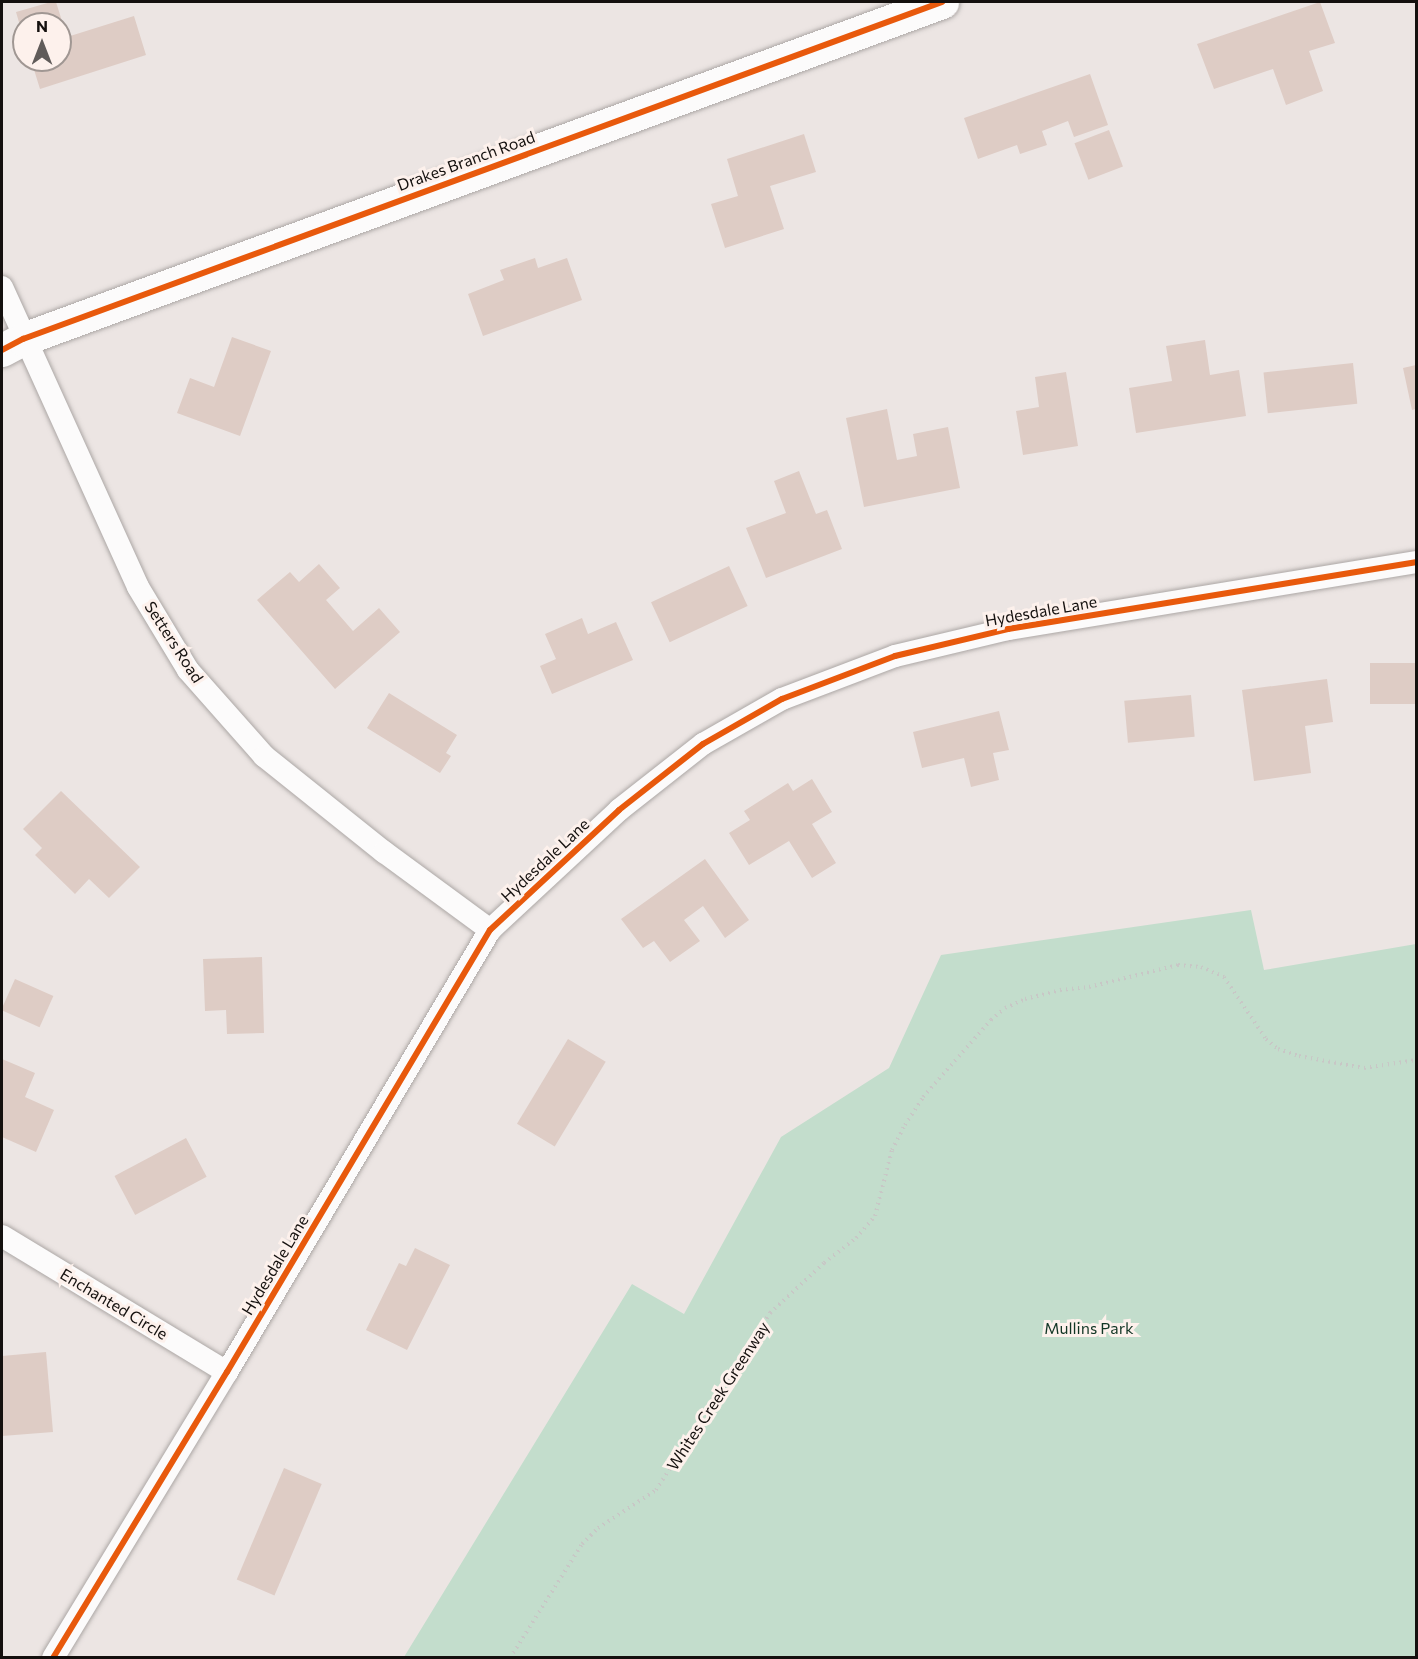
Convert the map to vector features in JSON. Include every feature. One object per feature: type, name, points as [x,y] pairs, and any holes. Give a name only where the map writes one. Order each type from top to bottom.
[{"type":"street","name":"Drakes Branch Road","points":[[12,345],[942,2]]},
{"type":"street","name":"Setters Road","points":[[2,287],[12,345],[138,587],[188,670],[264,756],[384,852],[490,930]]},
{"type":"street","name":"Hydesdale Lane","points":[[53,1658],[490,930],[628,802],[704,744],[782,699],[895,656],[1008,629],[1416,562]]},
{"type":"street","name":"Enchanted Circle","points":[[2,1236],[227,1371]]},
{"type":"green space","name":"Mullins Park","points":[[1251,910],[1264,970],[1416,944],[1416,1657],[404,1657],[632,1284],[684,1314],[781,1137],[889,1068],[941,955]]},
{"type":"building","points":[[56,2],[59,12],[16,12]]},
{"type":"building","points":[[1320,2],[1335,43],[1309,51],[1323,91],[1286,105],[1273,69],[1214,89],[1197,44]]},
{"type":"building","points":[[134,16],[146,55],[40,89],[35,72],[72,72],[72,35]]},
{"type":"building","points":[[1090,74],[1108,125],[1074,137],[1068,121],[1042,131],[1047,145],[1020,154],[1017,145],[978,159],[964,118]]},
{"type":"building","points":[[1109,130],[1123,166],[1088,180],[1074,143]]},
{"type":"building","points":[[804,134],[816,172],[770,186],[784,229],[725,248],[711,204],[738,196],[727,159]]},
{"type":"building","points":[[535,258],[538,268],[567,258],[582,300],[483,336],[468,294],[504,280],[500,270]]},
{"type":"building","points":[[232,337],[271,351],[240,436],[177,413],[190,378],[214,387]]},
{"type":"building","points":[[1205,340],[1210,375],[1239,370],[1246,416],[1136,433],[1129,388],[1172,381],[1166,346]]},
{"type":"building","points":[[1353,363],[1357,404],[1268,413],[1263,372]]},
{"type":"building","points":[[1416,365],[1416,409],[1412,410],[1403,368]]},
{"type":"building","points":[[1066,372],[1078,446],[1023,455],[1016,411],[1039,407],[1035,377]]},
{"type":"building","points":[[887,409],[897,460],[917,456],[913,434],[948,427],[960,488],[864,507],[846,418]]},
{"type":"building","points":[[799,471],[816,514],[827,510],[842,549],[766,578],[746,528],[786,513],[774,481]]},
{"type":"building","points":[[319,564],[340,588],[326,600],[353,631],[379,608],[400,632],[335,689],[257,600],[290,572],[299,582]]},
{"type":"building","points":[[729,566],[748,606],[670,642],[651,602]]},
{"type":"building","points":[[582,618],[588,634],[616,622],[633,660],[552,694],[540,666],[556,659],[545,634]]},
{"type":"building","points":[[1370,663],[1416,663],[1416,704],[1370,704]]},
{"type":"building","points":[[1327,679],[1333,722],[1305,726],[1311,773],[1254,781],[1242,690]]},
{"type":"building","points":[[389,693],[457,735],[446,753],[451,756],[440,773],[367,728]]},
{"type":"building","points":[[1191,695],[1195,737],[1128,743],[1124,701]]},
{"type":"building","points":[[999,711],[1009,750],[993,753],[999,780],[971,787],[964,758],[922,768],[913,732]]},
{"type":"building","points":[[812,779],[832,812],[812,824],[836,863],[812,878],[789,841],[749,865],[729,833],[750,820],[744,811],[788,783],[793,791]]},
{"type":"building","points":[[61,791],[140,867],[109,898],[89,879],[75,894],[35,855],[42,848],[23,829]]},
{"type":"building","points":[[705,859],[749,920],[725,938],[703,906],[684,920],[700,941],[670,962],[654,941],[643,948],[621,919]]},
{"type":"building","points":[[262,957],[264,1033],[227,1034],[226,1010],[205,1011],[203,959]]},
{"type":"building","points":[[15,979],[53,996],[40,1027],[2,1010]]},
{"type":"building","points":[[568,1039],[606,1062],[555,1147],[517,1124]]},
{"type":"building","points":[[2,1059],[35,1073],[25,1097],[54,1110],[36,1152],[2,1137]]},
{"type":"building","points":[[186,1138],[207,1177],[135,1215],[114,1176]]},
{"type":"building","points":[[415,1248],[450,1265],[407,1350],[366,1330],[399,1263],[406,1266]]},
{"type":"building","points":[[46,1352],[53,1432],[2,1436],[2,1356]]},
{"type":"building","points":[[284,1468],[322,1484],[274,1595],[237,1579]]},
{"type":"cycle path","points":[[2,350],[23,339],[942,2]]},
{"type":"cycle path","points":[[53,1658],[227,1372],[490,930],[619,810],[703,744],[782,699],[895,656],[1008,629],[1416,562]]}]
